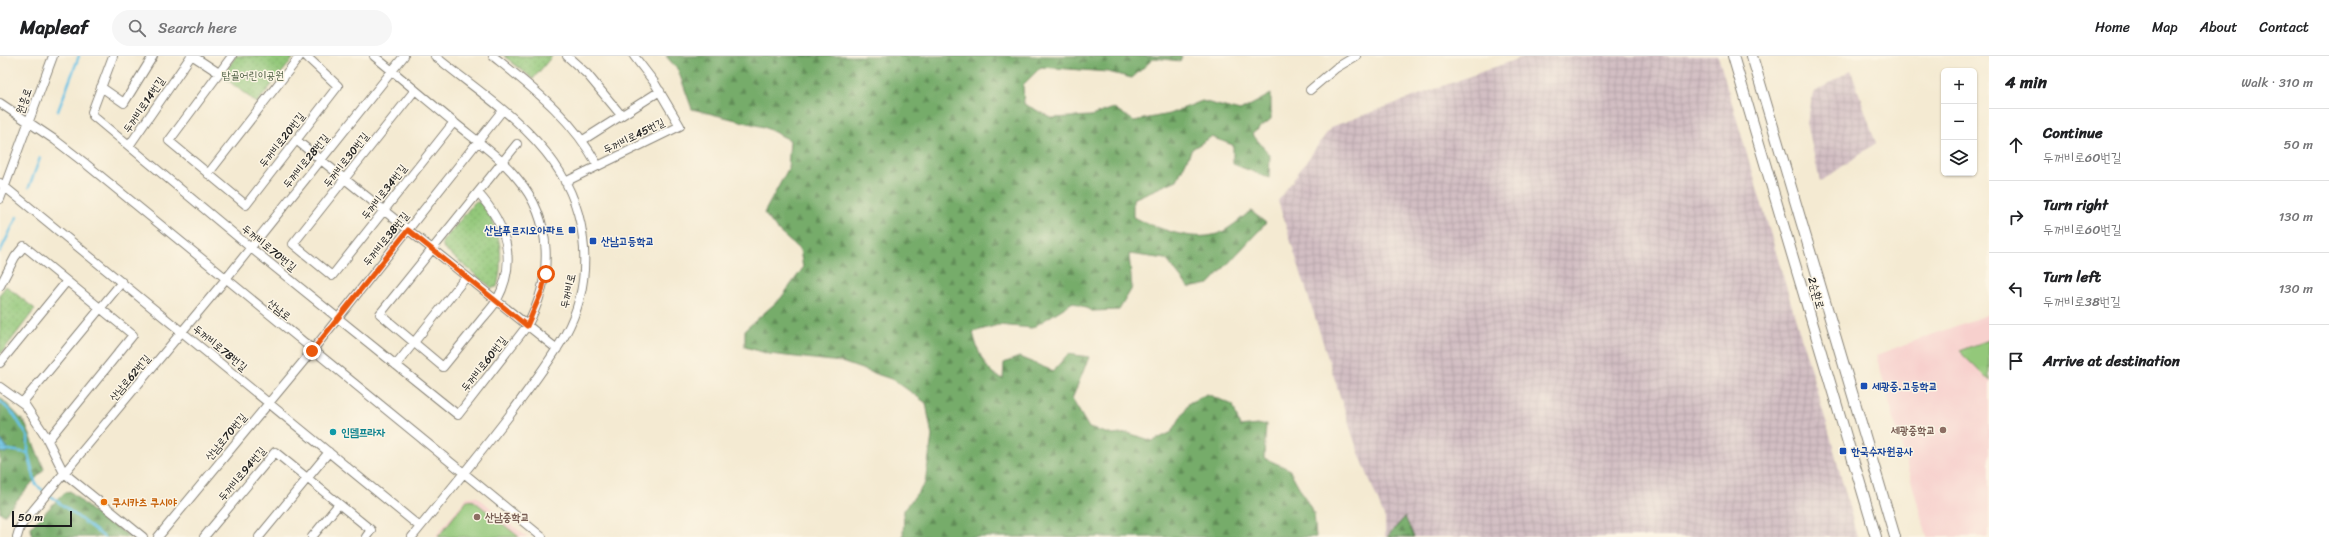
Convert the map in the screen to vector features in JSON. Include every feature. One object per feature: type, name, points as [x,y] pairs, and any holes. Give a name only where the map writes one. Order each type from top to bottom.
[{"type":"street","name":"원흥로","points":[[0,199],[3,185],[29,122],[53,56]]},
{"type":"street","name":"두꺼비로70번길","points":[[113,56],[92,112],[93,116],[251,248],[458,415]]},
{"type":"street","points":[[101,87],[124,103],[153,56]]},
{"type":"street","points":[[192,56],[219,73]]},
{"type":"street","name":"두꺼비로14번길","points":[[129,146],[192,56]]},
{"type":"street","name":"두꺼비로20번길","points":[[232,56],[169,141],[246,205],[338,86],[306,56]]},
{"type":"street","points":[[208,174],[300,56]]},
{"type":"street","points":[[374,56],[502,162]]},
{"type":"street","name":"두꺼비로28번길","points":[[225,280],[404,56]]},
{"type":"street","name":"두꺼비로","points":[[412,537],[484,449],[556,349],[576,309],[583,281],[584,247],[581,226],[577,209],[565,182],[540,144],[435,56]]},
{"type":"street","name":"두꺼비로45번길","points":[[493,56],[555,107],[583,140],[598,166]]},
{"type":"street","points":[[567,56],[587,74],[621,116]]},
{"type":"street","points":[[583,140],[660,91],[634,56]]},
{"type":"street","points":[[1310,90],[1336,68],[1356,56]]},
{"type":"street","name":"2순환로","points":[[1733,56],[1876,537]]},
{"type":"street","name":"2순환로","points":[[1752,56],[1895,537]]},
{"type":"street","name":"두꺼비로30번길","points":[[332,276],[293,244],[415,90]]},
{"type":"street","name":"두꺼비로45번길","points":[[565,182],[680,126],[660,91]]},
{"type":"street","name":"산남로","points":[[0,103],[29,122],[86,164],[225,280],[542,537]]},
{"type":"street","name":"두꺼비로38번길","points":[[312,351],[502,111]]},
{"type":"street","name":"두꺼비로34번길","points":[[332,276],[454,122]]},
{"type":"street","points":[[296,140],[556,349]]},
{"type":"street","points":[[478,193],[496,214],[504,230],[506,243],[506,274],[497,301],[443,367],[380,314],[517,144]]},
{"type":"street","name":"두꺼비로60번길","points":[[458,415],[527,326],[539,299],[546,274],[545,238],[534,204],[517,178],[502,162]]},
{"type":"street","name":"두꺼비로78번길","points":[[3,185],[420,527]]},
{"type":"street","points":[[0,286],[17,253],[24,246],[133,335],[48,440]]},
{"type":"street","points":[[396,365],[466,277]]},
{"type":"street","name":"산남로62번길","points":[[17,537],[20,527],[25,520],[225,280]]},
{"type":"street","points":[[0,363],[67,281]]},
{"type":"street","points":[[22,403],[122,282]]},
{"type":"street","name":"산남로70번길","points":[[158,537],[312,351]]},
{"type":"street","points":[[0,386],[22,403],[48,440],[64,473],[143,537]]},
{"type":"street","name":"두꺼비로94번길","points":[[204,537],[275,452],[372,530],[366,537]]},
{"type":"street","points":[[259,537],[329,452]]},
{"type":"street","points":[[312,537],[339,504]]},
{"type":"shaded area","name":"한국수자원공사","points":[[1525,56],[1718,56],[1830,435],[1857,537],[1385,537],[1385,519],[1354,440],[1278,201],[1331,127]]},
{"type":"shaded area","points":[[1851,70],[1876,143],[1820,182],[1807,123],[1813,93]]},
{"type":"shaded area","name":"세광중학교","points":[[1989,314],[1989,537],[1927,537],[1876,355]]},
{"type":"shaded area","name":"산남중학교","points":[[476,496],[527,537],[435,537],[467,497]]},
{"type":"green space","name":"탑골어린이공원","points":[[236,56],[293,56],[292,60],[257,103],[222,76]]},
{"type":"green space","points":[[504,56],[552,56],[533,79]]},
{"type":"green space","points":[[666,56],[1182,56],[1180,61],[1154,58],[1132,78],[1108,72],[1041,67],[1023,85],[1024,104],[1052,118],[1091,116],[1114,108],[1134,121],[1169,114],[1202,101],[1240,111],[1271,94],[1271,119],[1252,134],[1270,155],[1269,178],[1233,164],[1233,145],[1211,137],[1192,149],[1177,180],[1133,199],[1133,217],[1174,233],[1185,235],[1207,236],[1217,234],[1230,227],[1251,211],[1266,223],[1209,284],[1189,288],[1166,259],[1129,254],[1132,288],[1119,310],[1092,311],[1073,302],[1032,328],[998,325],[973,332],[979,352],[986,366],[996,376],[1003,379],[1004,363],[1019,357],[1053,371],[1068,354],[1089,357],[1072,399],[1089,428],[1113,435],[1128,433],[1153,441],[1172,432],[1189,403],[1207,394],[1233,405],[1240,427],[1266,424],[1264,458],[1289,469],[1314,514],[1316,537],[903,537],[904,510],[925,483],[932,436],[926,403],[894,380],[841,362],[769,354],[745,347],[745,330],[781,298],[803,268],[800,250],[778,231],[764,213],[788,169],[790,140],[764,127],[692,109],[678,70]]},
{"type":"green space","points":[[475,202],[481,203],[486,207],[497,232],[501,259],[497,287],[492,288],[444,249],[442,242]]},
{"type":"green space","points":[[6,286],[35,309],[0,355],[0,294]]},
{"type":"green space","points":[[1989,340],[1989,381],[1959,351]]},
{"type":"green space","points":[[0,397],[25,423],[44,469],[4,515],[0,512]]},
{"type":"green space","points":[[70,491],[93,512],[131,537],[32,537],[31,527],[64,493]]},
{"type":"green space","name":"산남중학교","points":[[467,500],[474,501],[519,537],[438,537]]},
{"type":"green space","points":[[1405,517],[1414,537],[1387,537]]},
{"type":"water","points":[[0,439],[10,451],[5,453],[0,452]]},
{"type":"waterway","points":[[58,111],[79,56]]},
{"type":"waterway","points":[[29,187],[40,158]]},
{"type":"waterway","points":[[0,252],[17,217]]},
{"type":"waterway","points":[[0,401],[14,415],[28,437],[28,453],[36,485],[104,537]]},
{"type":"waterway","points":[[9,450],[28,453]]},
{"type":"place","name":"산남푸르지오아파트","points":[[572,230]]},
{"type":"place","name":"산남고등학교","points":[[593,241]]},
{"type":"place","name":"세광중.고등학교","points":[[1864,386]]},
{"type":"place","name":"세광중학교","points":[[1943,430]]},
{"type":"place","name":"인뎀프라자","points":[[333,432]]},
{"type":"place","name":"한국수자원공사","points":[[1843,451]]},
{"type":"place","name":"쿠시카츠 쿠시야","points":[[104,502]]},
{"type":"place","name":"산남중학교","points":[[477,517]]},
{"type":"route","points":[[312,351],[408,230],[527,326],[534,313],[546,274]]}]
